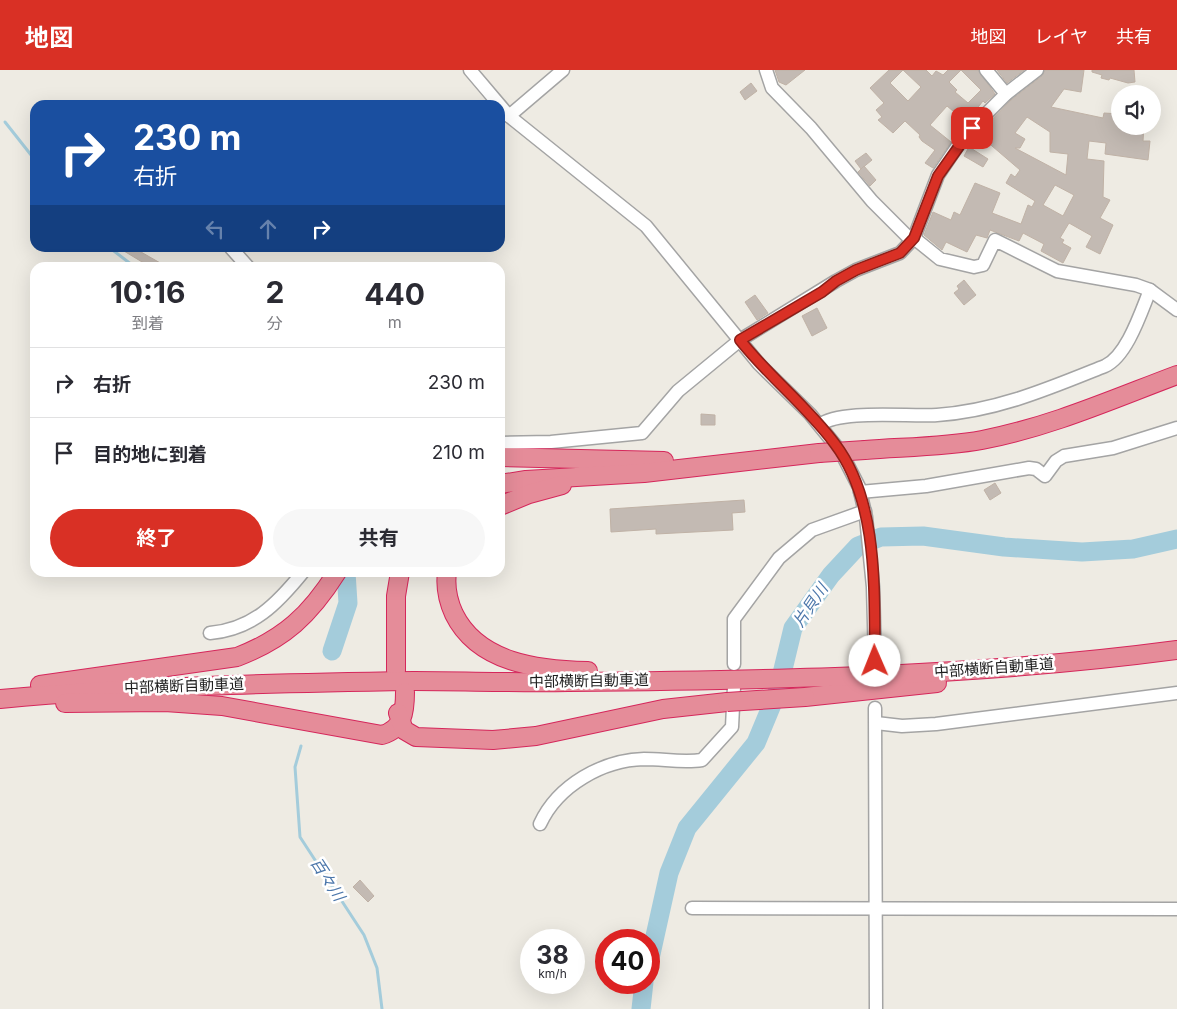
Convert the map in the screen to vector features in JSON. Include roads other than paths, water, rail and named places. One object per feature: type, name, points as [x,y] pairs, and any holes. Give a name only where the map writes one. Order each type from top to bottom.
[{"type":"highway","points":[[505,474],[765,459],[819,453],[962,443],[1013,433],[1068,416],[1177,375]]},
{"type":"highway","points":[[505,457],[578,458],[625,468]]},
{"type":"highway","points":[[505,483],[625,468]]},
{"type":"highway","points":[[505,504],[551,488],[625,468]]},
{"type":"highway","points":[[399,577],[396,596],[400,670],[404,608],[409,577]]},
{"type":"highway","points":[[447,577],[446,592],[459,624],[480,646],[511,661],[549,669],[735,681],[805,697],[966,679],[1061,664]]},
{"type":"highway","points":[[0,693],[58,681],[237,657],[266,644],[292,628],[313,607],[333,578]]},
{"type":"highway","name":"中部横断自動車道","points":[[0,699],[99,689],[235,684],[735,681],[880,668],[1061,664],[1177,650]]},
{"type":"highway","points":[[401,692],[397,709],[401,722],[407,733],[416,737],[470,740],[508,739],[557,733],[663,709],[735,681]]},
{"type":"highway","points":[[0,703],[165,702],[222,706],[382,735],[394,730],[401,722]]},
{"type":"street","points":[[470,70],[495,100]]},
{"type":"street","points":[[509,116],[563,70]]},
{"type":"street","points":[[766,70],[772,88],[811,128],[872,201],[913,239],[940,259],[974,267],[983,265],[995,240],[1057,271],[1136,285],[1150,290],[1177,310]]},
{"type":"street","points":[[986,70],[1006,94]]},
{"type":"street","points":[[505,443],[551,442],[639,434],[678,391],[740,340],[856,270],[900,253],[913,239],[938,176],[965,136],[1006,94],[1037,70]]},
{"type":"street","points":[[505,111],[646,226],[759,364],[820,425],[841,452],[860,492],[865,514],[872,567],[880,668]]},
{"type":"street","points":[[234,252],[243,262]]},
{"type":"street","points":[[820,425],[831,419],[878,415],[936,415],[986,409],[1032,396],[1105,366],[1116,359],[1129,339],[1150,290]]},
{"type":"street","points":[[860,492],[926,486],[1029,468],[1045,476],[1056,461],[1064,456],[1113,448],[1177,428]]},
{"type":"street","points":[[540,824],[550,808],[570,787],[597,770],[626,761],[702,760],[732,726],[735,681],[734,619],[779,558],[812,530],[865,514]]},
{"type":"street","points":[[210,633],[236,627],[262,615],[282,599],[299,577]]},
{"type":"street","points":[[876,723],[902,726],[936,724],[1177,693]]},
{"type":"street","points":[[876,708],[876,1009]]},
{"type":"street","points":[[692,908],[1177,909]]},
{"type":"waterway","points":[[5,122],[30,154]]},
{"type":"waterway","points":[[115,252],[128,262]]},
{"type":"waterway","name":"片貝川","points":[[657,929],[669,873],[687,828],[756,743],[778,690],[793,628],[831,575],[858,546],[881,537],[923,536],[1004,547],[1082,552],[1133,549],[1177,539]]},
{"type":"waterway","name":"百々川","points":[[332,651],[348,603],[346,577]]},
{"type":"waterway","name":"百々川","points":[[301,746],[295,767],[300,837],[364,935],[377,968],[382,1009]]},
{"type":"waterway","name":"片貝川","points":[[641,1009],[643,994]]}]
